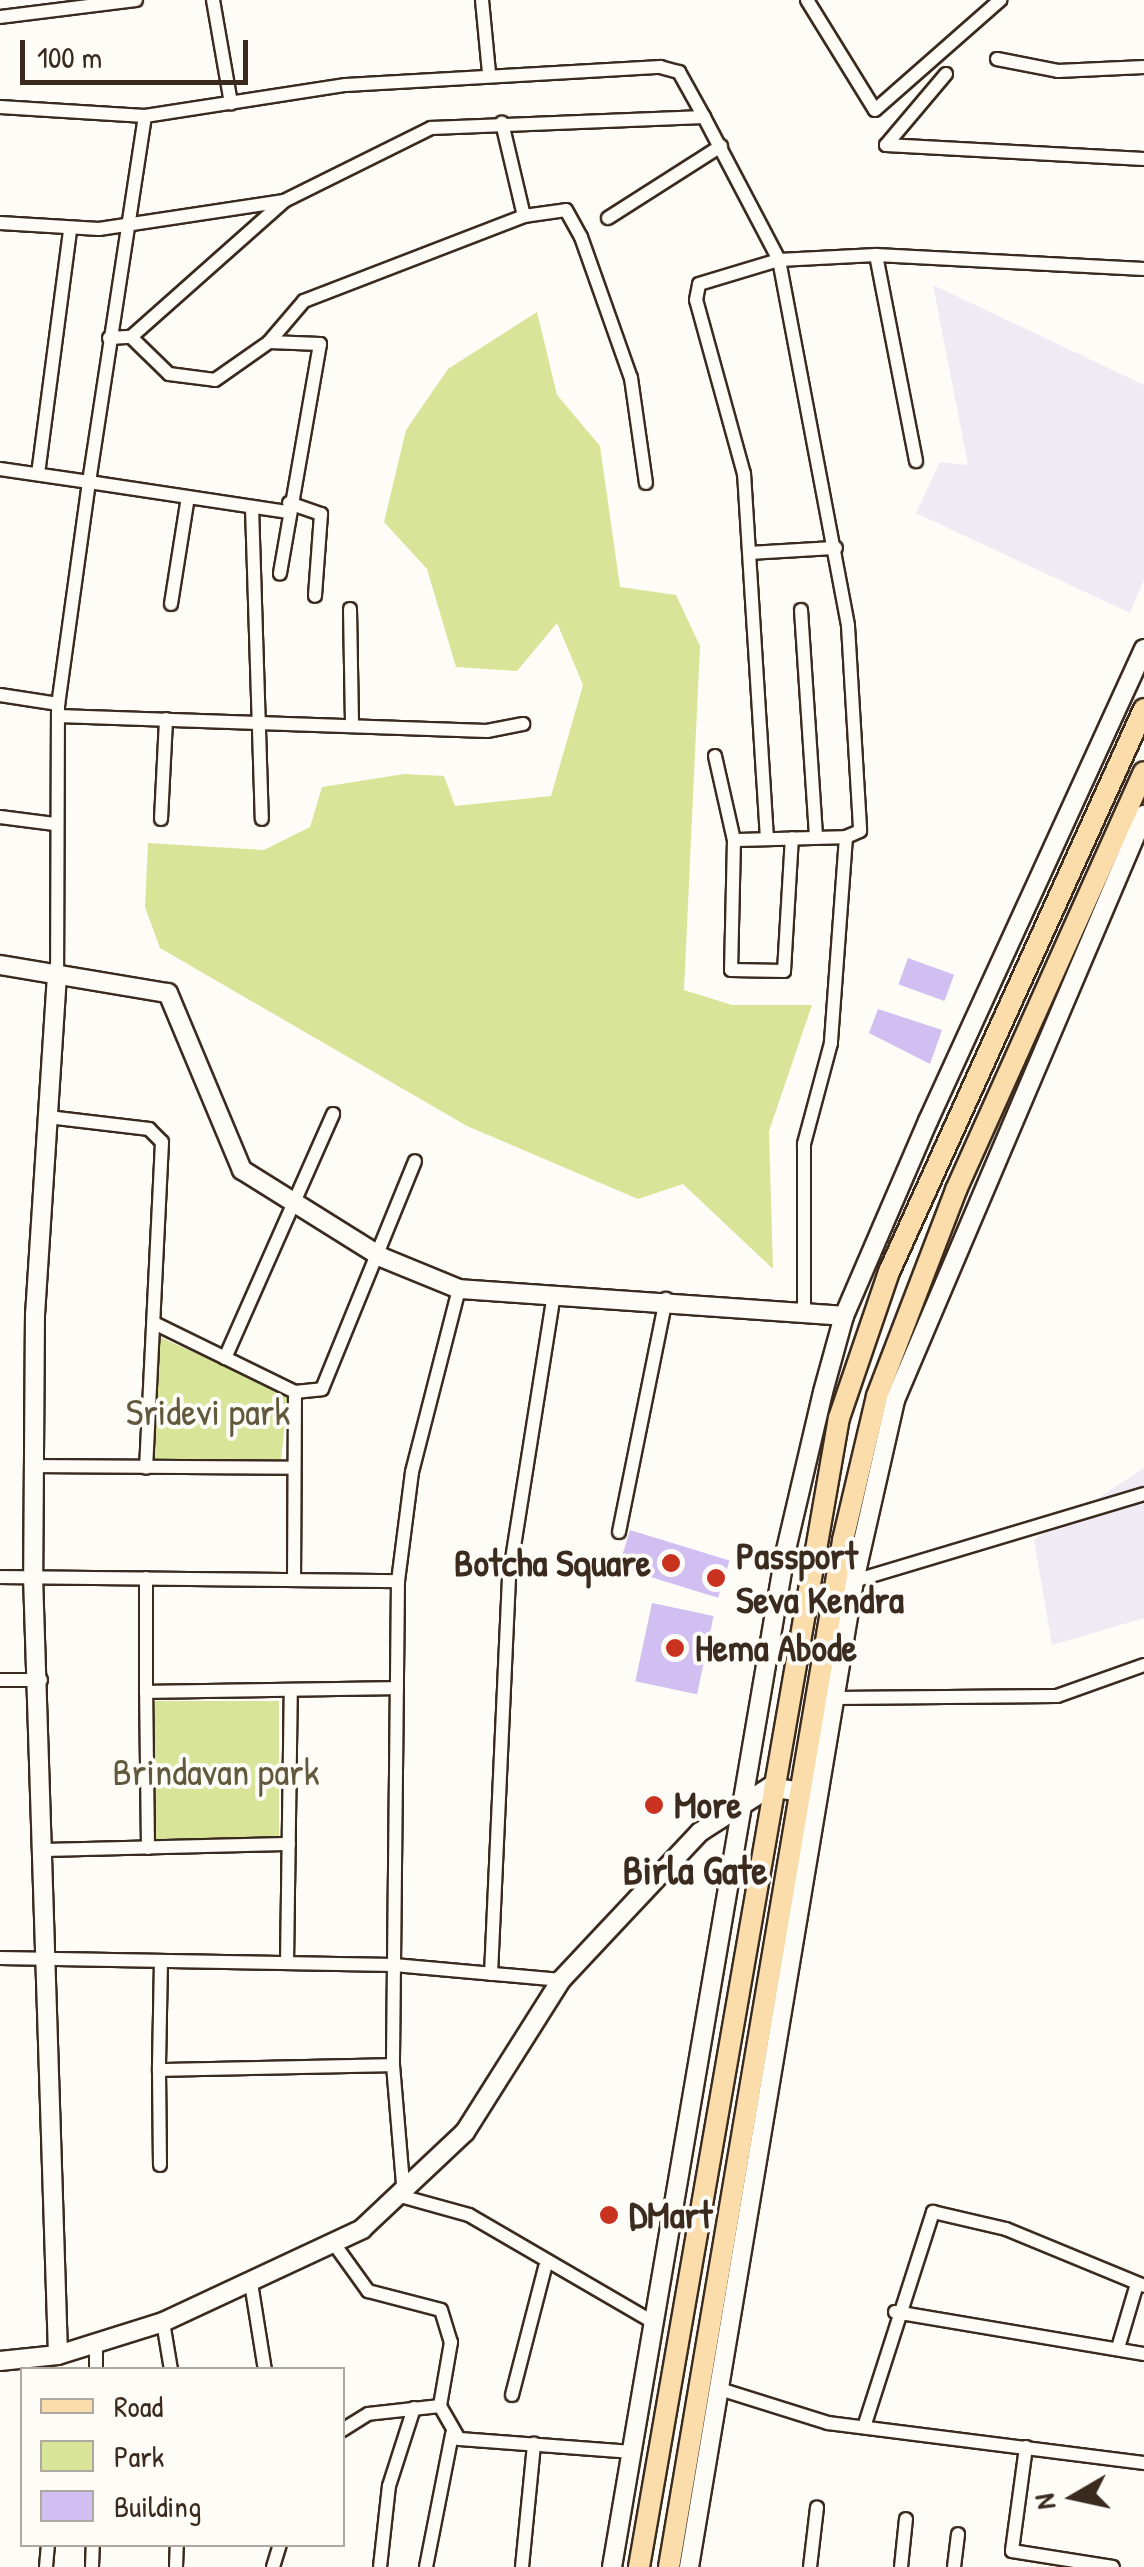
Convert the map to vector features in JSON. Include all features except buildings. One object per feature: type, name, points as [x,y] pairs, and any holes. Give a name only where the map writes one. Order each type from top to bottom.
[{"type":"main road","points":[[639,2567],[807,1572],[861,1347],[1144,708]]},
{"type":"main road","points":[[669,2567],[810,1794],[843,1540],[895,1342],[1144,772]]},
{"type":"street","points":[[213,0],[232,103]]},
{"type":"street","points":[[482,0],[489,73]]},
{"type":"street","points":[[807,0],[875,110],[1000,0]]},
{"type":"street","points":[[0,17],[41,6],[129,1]]},
{"type":"street","points":[[997,60],[1058,71],[1144,67]]},
{"type":"street","points":[[0,107],[145,116],[489,73],[671,68],[721,146],[778,260],[836,548],[857,734],[860,831],[846,837],[734,840]]},
{"type":"street","points":[[946,74],[883,138],[886,145],[1144,159]]},
{"type":"street","points":[[52,2360],[42,1960],[42,1680],[33,1576],[34,1466],[56,975],[58,710],[108,338],[133,226],[145,116]]},
{"type":"street","points":[[108,338],[131,338],[284,201],[430,128],[704,117]]},
{"type":"street","points":[[502,123],[524,216]]},
{"type":"street","points":[[608,218],[721,146]]},
{"type":"street","points":[[0,222],[70,231],[133,226],[284,201]]},
{"type":"street","points":[[131,338],[169,374],[201,382],[269,342],[304,301],[524,216],[566,210],[581,237],[631,378],[646,482]]},
{"type":"street","points":[[38,474],[70,231]]},
{"type":"street","points":[[876,255],[916,461]]},
{"type":"street","points":[[767,840],[750,553],[740,456],[696,289],[778,260],[876,255],[1144,269]]},
{"type":"street","points":[[269,342],[320,344],[288,507],[280,574]]},
{"type":"street","points":[[0,469],[321,514],[315,596]]},
{"type":"street","points":[[171,604],[188,497]]},
{"type":"street","points":[[252,506],[262,722],[262,819]]},
{"type":"street","points":[[750,553],[836,548]]},
{"type":"street","points":[[350,609],[352,726]]},
{"type":"street","points":[[800,610],[816,838]]},
{"type":"street","points":[[612,2567],[785,1554],[844,1316],[1144,650]]},
{"type":"street","points":[[0,695],[58,710],[166,719],[352,726],[523,724]]},
{"type":"street","points":[[161,819],[166,719]]},
{"type":"street","points":[[714,756],[734,840],[728,967],[780,974],[792,838]]},
{"type":"street","points":[[689,2567],[723,2390],[810,1794],[835,1698],[854,1580],[895,1400],[1144,816]]},
{"type":"street","points":[[0,817],[55,824]]},
{"type":"street","points":[[804,1307],[804,1144],[831,1043],[846,837]]},
{"type":"street","points":[[0,965],[176,1000],[232,1157],[293,1205],[381,1257],[459,1289],[553,1300],[666,1299],[804,1307],[844,1316]]},
{"type":"street","points":[[225,1358],[334,1114]]},
{"type":"street","points":[[48,1117],[158,1133],[146,1468]]},
{"type":"street","points":[[154,1323],[295,1392],[322,1388],[381,1257],[415,1162]]},
{"type":"street","points":[[404,2197],[393,2065],[398,1581],[412,1472],[459,1289]]},
{"type":"street","points":[[619,1532],[666,1299]]},
{"type":"street","points":[[490,1974],[509,1578],[553,1300]]},
{"type":"street","points":[[294,1580],[295,1392]]},
{"type":"street","points":[[34,1466],[292,1468]]},
{"type":"street","points":[[854,1580],[1144,1494]]},
{"type":"street","points":[[0,1577],[398,1581]]},
{"type":"street","points":[[146,1578],[148,1848]]},
{"type":"street","points":[[835,1698],[1057,1696],[1144,1665]]},
{"type":"street","points":[[0,1680],[42,1680]]},
{"type":"street","points":[[146,1692],[397,1688]]},
{"type":"street","points":[[287,1963],[291,1691]]},
{"type":"street","points":[[0,2362],[52,2360],[163,2322],[335,2245],[404,2197],[465,2132],[562,1980],[700,1832],[746,1796],[770,1787],[810,1794]]},
{"type":"street","points":[[41,1850],[289,1844]]},
{"type":"street","points":[[0,1958],[394,1965],[562,1980]]},
{"type":"street","points":[[160,2166],[161,1960]]},
{"type":"street","points":[[159,2070],[393,2065]]},
{"type":"street","points":[[404,2197],[469,2215],[545,2267],[651,2321]]},
{"type":"street","points":[[864,2426],[894,2312],[933,2212],[1006,2229],[1140,2285],[1118,2348]]},
{"type":"street","points":[[335,2245],[368,2292],[448,2315],[452,2364],[440,2406],[452,2434],[426,2567]]},
{"type":"street","points":[[512,2395],[545,2267]]},
{"type":"street","points":[[251,2283],[265,2367]]},
{"type":"street","points":[[894,2312],[1144,2354]]},
{"type":"street","points":[[163,2322],[170,2367]]},
{"type":"street","points":[[96,2345],[96,2367]]},
{"type":"street","points":[[723,2390],[864,2426],[1144,2464]]},
{"type":"street","points":[[345,2428],[368,2414],[440,2406]]},
{"type":"street","points":[[380,2567],[388,2486],[414,2408]]},
{"type":"street","points":[[452,2434],[630,2452]]},
{"type":"street","points":[[522,2567],[534,2444]]},
{"type":"street","points":[[1026,2447],[1012,2551],[1114,2567]]},
{"type":"street","points":[[810,2567],[816,2507]]},
{"type":"street","points":[[901,2567],[906,2519]]},
{"type":"street","points":[[954,2567],[958,2534]]},
{"type":"shaded area","points":[[933,285],[1144,385],[1144,580],[1130,613],[916,513],[940,462],[968,465]]},
{"type":"shaded area","points":[[1144,1468],[1144,1618],[1052,1645],[1034,1540]]},
{"type":"green space","points":[[537,312],[557,395],[600,446],[620,587],[676,595],[700,646],[684,990],[732,1005],[812,1005],[769,1131],[773,1269],[683,1184],[638,1199],[467,1126],[160,948],[145,907],[148,843],[264,850],[310,827],[322,787],[404,774],[444,776],[455,806],[551,796],[583,685],[557,623],[517,671],[456,667],[427,569],[384,522],[406,430],[448,369]]},
{"type":"green space","name":"Sridevi park","points":[[157,1336],[288,1393],[281,1461],[153,1462]]},
{"type":"green space","name":"Brindavan park","points":[[153,1701],[279,1701],[279,1842],[153,1842]]},
{"type":"place","name":"Botcha Square","points":[[671,1563]]},
{"type":"place","name":"Passport Seva Kendra","points":[[716,1578]]},
{"type":"place","name":"Hema Abode","points":[[675,1648]]},
{"type":"place","name":"More","points":[[654,1805]]},
{"type":"place","name":"DMart","points":[[609,2215]]},
{"type":"district","name":"Birla Gate","points":[[695,1869]]}]
